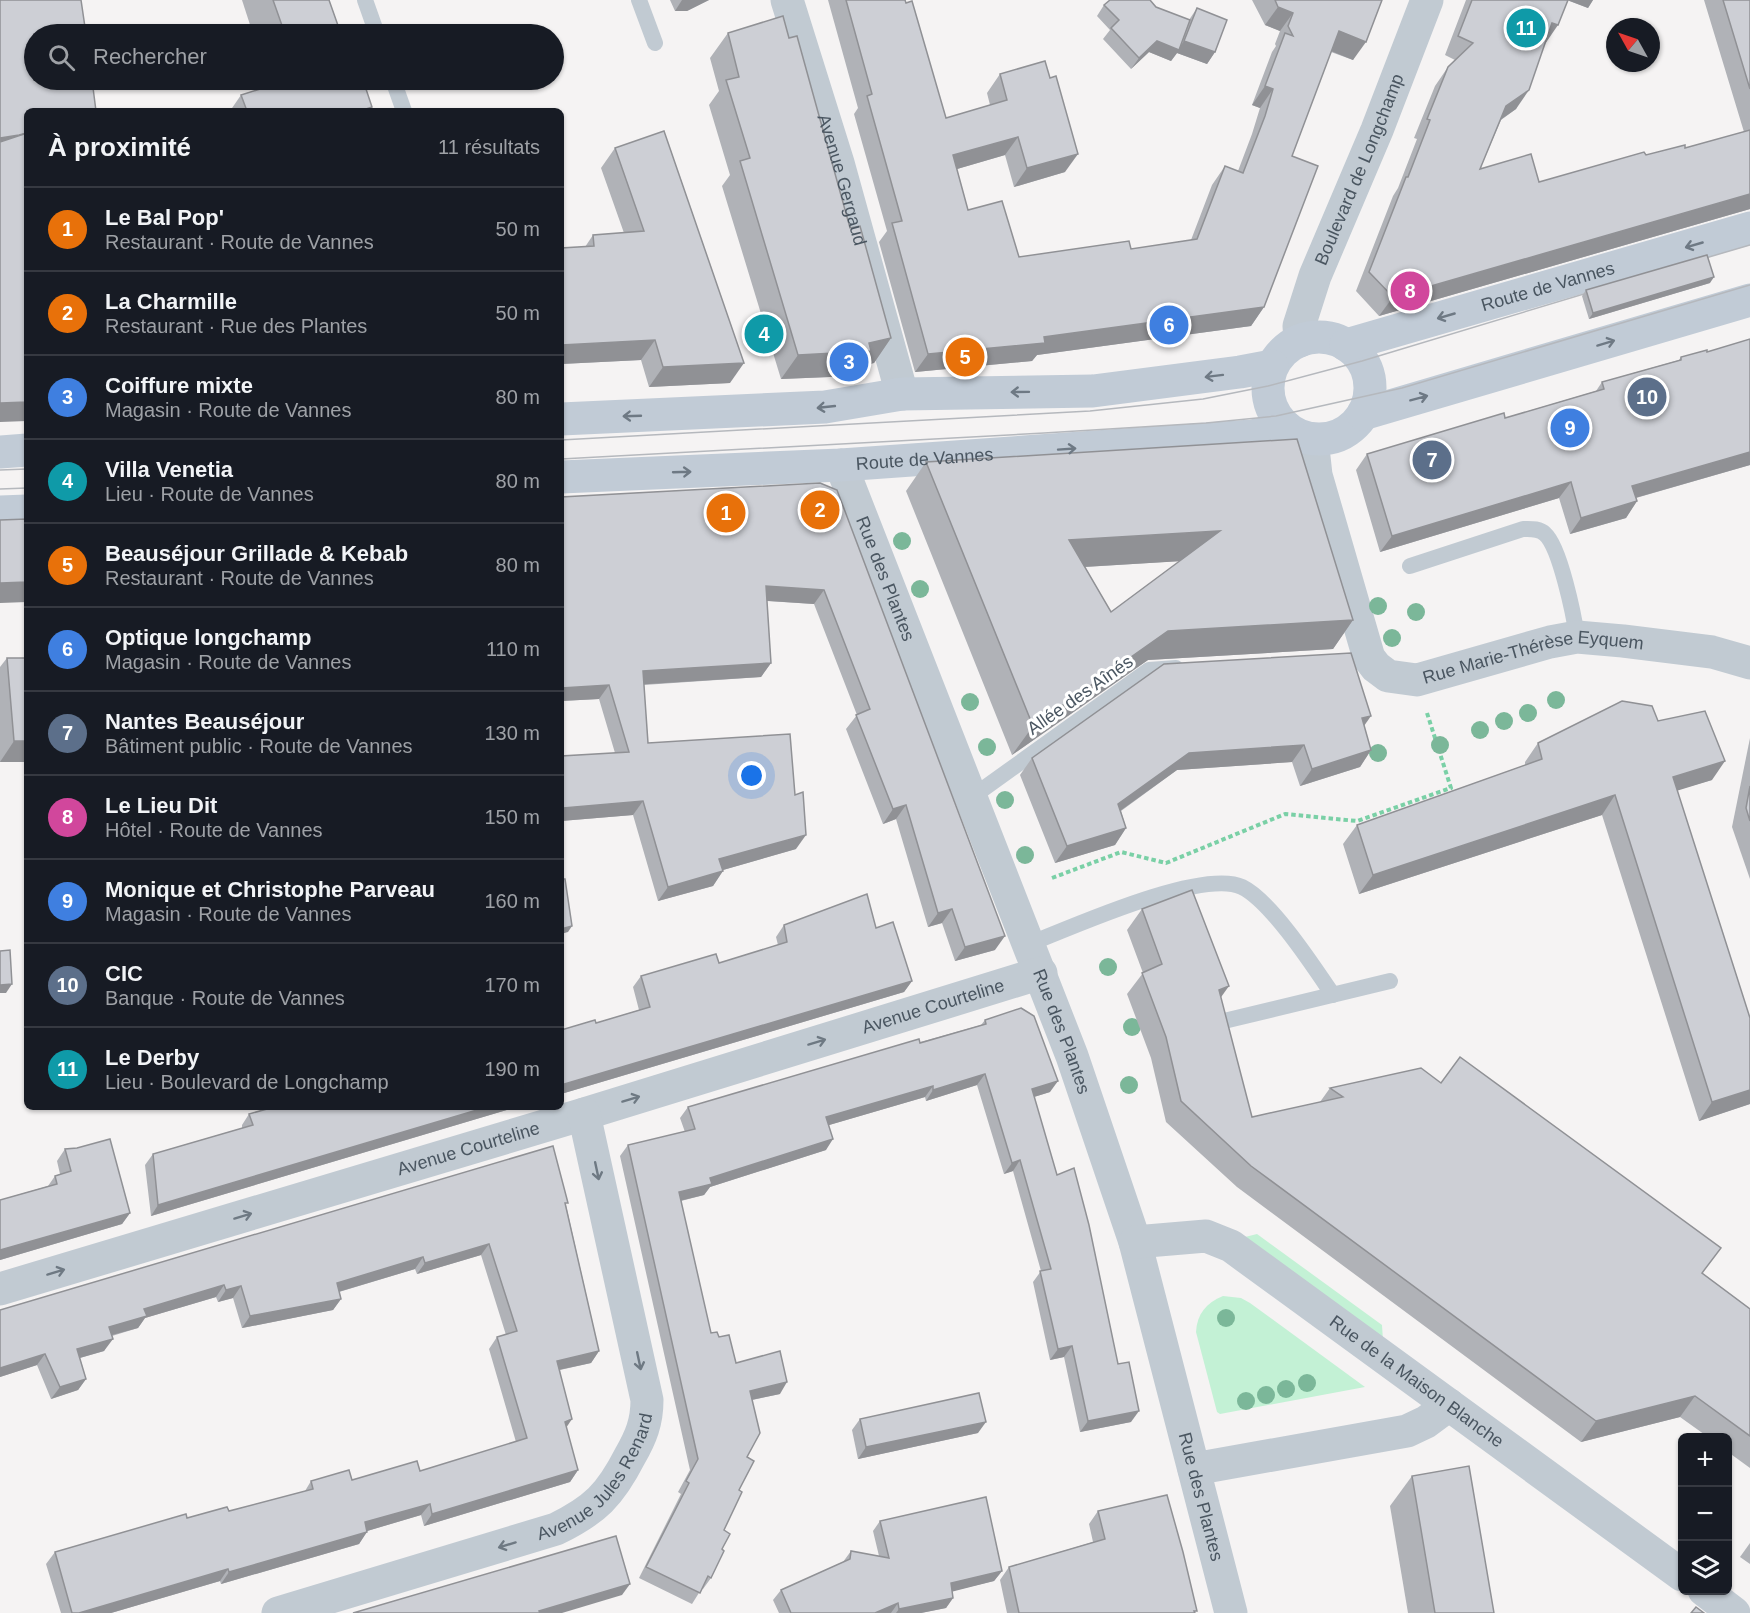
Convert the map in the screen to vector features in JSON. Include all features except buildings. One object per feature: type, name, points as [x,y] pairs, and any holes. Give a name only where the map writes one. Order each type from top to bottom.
[{"type":"main road","name":"Route de Vannes","points":[[1346,345],[1750,228]]},
{"type":"main road","points":[[1363,414],[1750,300]]},
{"type":"main road","points":[[1323,337],[1335,339],[1346,345],[1362,361],[1369,378],[1369,397],[1363,414],[1345,432],[1329,439],[1300,434],[1276,416],[1268,397],[1272,366],[1288,347],[1300,340],[1323,337]]},
{"type":"main road","points":[[564,419],[825,407],[902,394],[1094,391],[1272,366]]},
{"type":"main road","name":"Route de Vannes","points":[[564,477],[841,465],[1300,434]]},
{"type":"main road","points":[[0,452],[24,450]]},
{"type":"main road","points":[[0,512],[24,511]]},
{"type":"street","name":"Avenue Gergaud","points":[[787,0],[841,175],[902,394]]},
{"type":"street","name":"Boulevard de Longchamp","points":[[1300,340],[1299,326],[1315,276],[1377,130],[1426,0]]},
{"type":"street","name":"Rue Marie-Thérèse Eyquem","points":[[1300,434],[1316,475],[1361,658],[1388,676],[1416,680],[1558,640],[1577,637],[1712,652],[1750,663]]},
{"type":"street","name":"Rue des Plantes","points":[[841,465],[1072,1056],[1135,1242],[1231,1613]]},
{"type":"street","name":"Avenue Courteline","points":[[0,1289],[584,1114],[1035,959]]},
{"type":"street","name":"Avenue Jules Renard","points":[[278,1613],[556,1529],[580,1518],[600,1502],[616,1484],[643,1432],[647,1417],[647,1400],[584,1114]]},
{"type":"street","name":"Rue de la Maison Blanche","points":[[1135,1242],[1206,1236],[1231,1246],[1678,1571]]},
{"type":"street","points":[[1194,1469],[1407,1431],[1426,1422],[1449,1405]]},
{"type":"street","points":[[1711,1595],[1734,1613]]},
{"type":"lane","points":[[365,0],[373,24]]},
{"type":"lane","points":[[639,0],[655,43]]},
{"type":"lane","points":[[397,90],[403,108]]},
{"type":"lane","points":[[1410,566],[1523,529],[1540,530],[1547,535],[1557,557],[1574,614],[1577,637]]},
{"type":"lane","name":"Allée des Aînés","points":[[972,797],[1149,670],[1196,667]]},
{"type":"lane","points":[[1035,959],[1180,888],[1217,882],[1242,887],[1267,907],[1333,995]]},
{"type":"lane","points":[[1224,1021],[1390,981]]},
{"type":"path","points":[[1052,878],[1121,852],[1166,863],[1285,814],[1357,821],[1451,788],[1416,680]]},
{"type":"green space","points":[[1257,1234],[1382,1325],[1383,1341],[1241,1238]]},
{"type":"green space","points":[[1223,1296],[1241,1298],[1250,1303],[1365,1387],[1220,1414],[1217,1412],[1196,1332],[1200,1315],[1212,1302]]},
{"type":"tram line","points":[[1692,262],[1750,245]]},
{"type":"tram line","points":[[564,459],[1044,433],[1206,423],[1276,416],[1402,388],[1750,285]]},
{"type":"tram line","points":[[564,440],[1090,411],[1203,399],[1268,386],[1362,361],[1597,290]]},
{"type":"tram line","points":[[0,470],[24,469]]},
{"type":"tram line","points":[[0,489],[24,488]]},
{"type":"place","name":"Le Derby","points":[[1526,28]]},
{"type":"place","name":"Le Lieu Dit","points":[[1410,291]]},
{"type":"place","name":"Optique longchamp","points":[[1169,325]]},
{"type":"place","name":"Villa Venetia","points":[[764,334]]},
{"type":"place","name":"Beauséjour Grillade & Kebab","points":[[965,357]]},
{"type":"place","name":"Coiffure mixte","points":[[849,362]]},
{"type":"place","name":"CIC","points":[[1647,397]]},
{"type":"place","name":"Monique et Christophe Parveau","points":[[1570,428]]},
{"type":"place","name":"Nantes Beauséjour","points":[[1432,460]]},
{"type":"place","name":"La Charmille","points":[[820,510]]},
{"type":"place","name":"Le Bal Pop'","points":[[726,513]]}]
